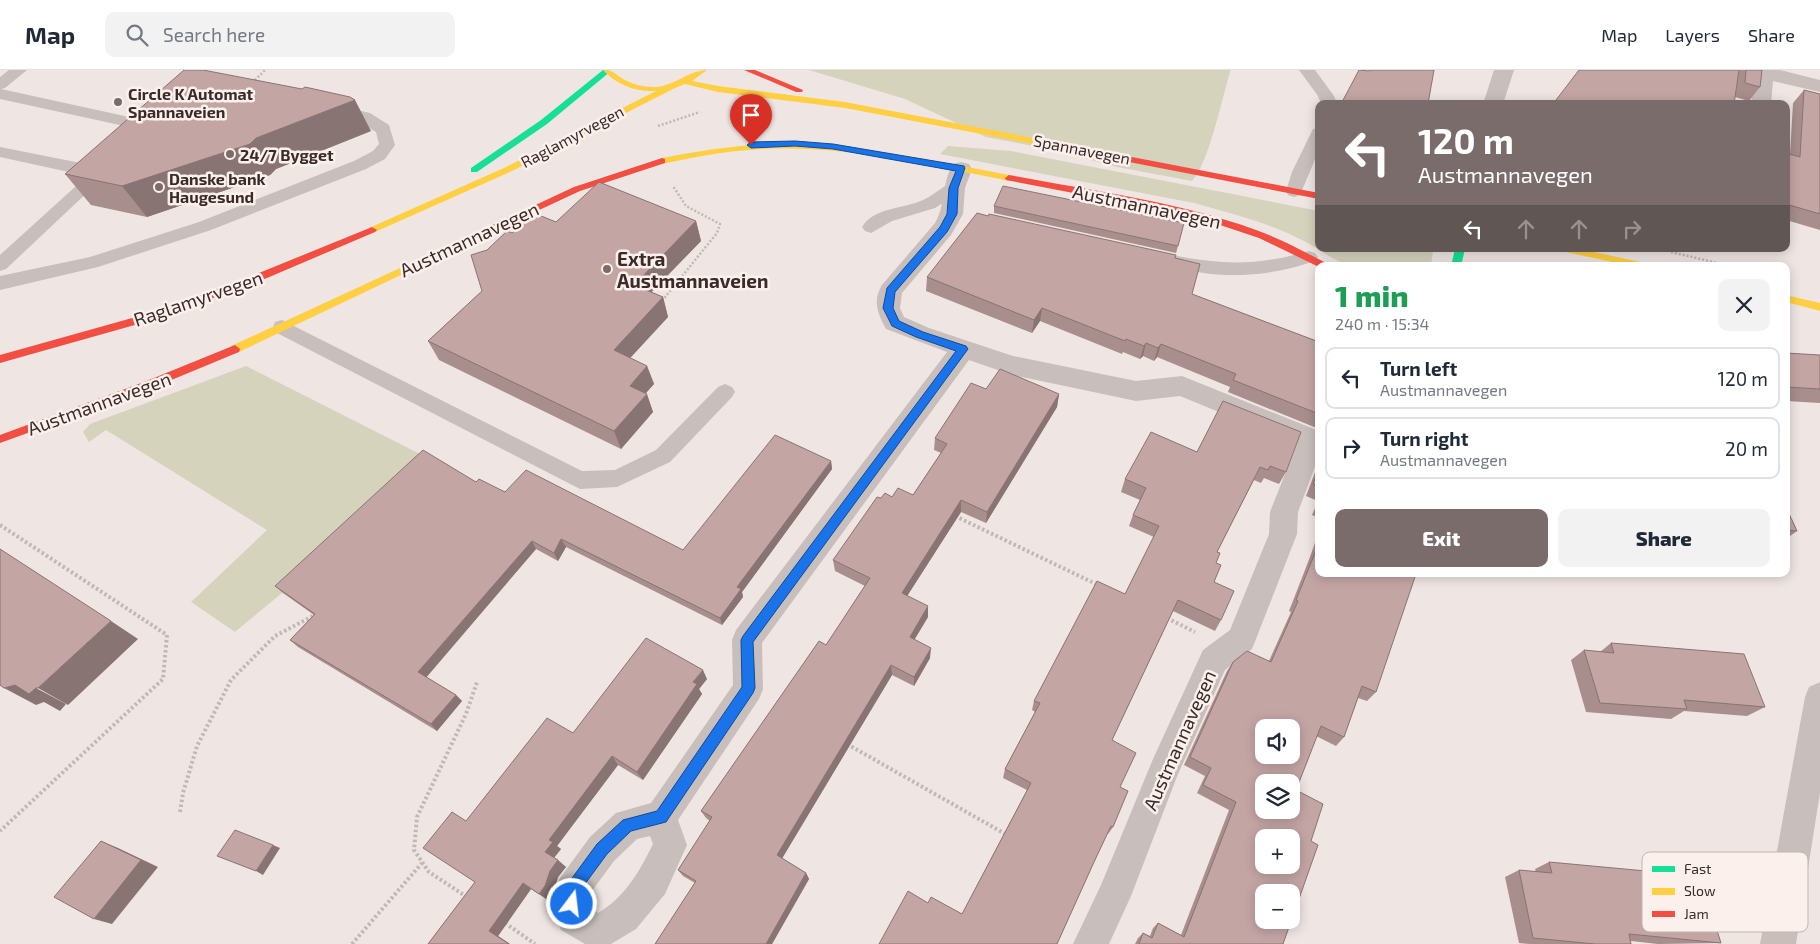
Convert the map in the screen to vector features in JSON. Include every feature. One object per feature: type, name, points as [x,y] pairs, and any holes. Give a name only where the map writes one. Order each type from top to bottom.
[{"type":"main road","points":[[607,71],[614,79],[639,88],[671,87],[686,82],[702,70]]},
{"type":"main road","name":"Spannavegen","points":[[748,70],[845,105]]},
{"type":"main road","name":"Raglamyrvegen","points":[[390,222],[491,159],[544,122],[607,71]]},
{"type":"main road","name":"Spannavegen","points":[[686,82],[727,90],[845,105],[1315,195]]},
{"type":"main road","name":"Raglamyrvegen","points":[[0,359],[85,336],[201,299],[294,263],[510,169],[624,108],[671,87]]},
{"type":"main road","name":"Austmannavegen","points":[[0,439],[62,419],[220,357],[577,189],[632,168],[705,150],[751,145],[795,144],[842,148],[957,178],[1212,219],[1266,237],[1318,262]]},
{"type":"main road","points":[[1580,252],[1626,262]]},
{"type":"main road","points":[[1790,299],[1820,307]]},
{"type":"street","points":[[1494,100],[1504,70]]},
{"type":"street","points":[[1761,100],[1759,71],[1820,86]]},
{"type":"street","name":"Austmannavegen","points":[[957,178],[952,214],[943,229],[890,291],[888,308],[896,323],[920,334],[1012,365],[1136,391],[1182,386],[1312,438],[1284,512],[1284,534],[1241,639],[1214,660],[1164,770],[1114,896],[1091,944]]},
{"type":"street","points":[[661,817],[748,688],[747,640],[963,349]]},
{"type":"street","points":[[1797,852],[1815,761],[1820,697]]},
{"type":"lane","points":[[0,85],[19,70]]},
{"type":"lane","points":[[1308,70],[1328,100]]},
{"type":"lane","points":[[0,94],[152,126]]},
{"type":"lane","points":[[0,283],[92,263],[205,226],[360,165],[379,154],[387,145],[383,129],[364,117],[318,106]]},
{"type":"lane","points":[[137,140],[166,113]]},
{"type":"lane","points":[[1294,191],[1300,172],[1315,141]]},
{"type":"lane","points":[[0,152],[100,173]]},
{"type":"lane","points":[[0,264],[115,160]]},
{"type":"lane","points":[[871,226],[886,216],[929,204],[957,178]]},
{"type":"lane","points":[[1158,258],[1227,270],[1256,270],[1284,266],[1309,257]]},
{"type":"lane","points":[[282,327],[580,480],[617,478],[663,456],[725,392]]},
{"type":"path","points":[[251,83],[265,70]]},
{"type":"path","points":[[661,302],[717,233],[720,224],[686,207],[678,198],[662,160]]},
{"type":"path","points":[[1669,252],[1713,262]]},
{"type":"path","points":[[950,514],[1103,587]]},
{"type":"path","points":[[0,526],[166,635],[163,679],[0,831]]},
{"type":"path","points":[[180,812],[183,793],[197,746],[231,680],[275,636],[316,614]]},
{"type":"path","points":[[1166,618],[1229,648]]},
{"type":"path","points":[[470,899],[428,872],[414,850],[417,817],[466,714],[477,682]]},
{"type":"path","points":[[842,742],[1012,838]]},
{"type":"path","points":[[352,944],[423,863]]},
{"type":"path","points":[[502,922],[535,944]]},
{"type":"shaded area","points":[[809,70],[1230,70],[1230,72],[1204,160],[1192,181],[1117,167],[1049,149],[986,137],[905,99]]},
{"type":"shaded area","points":[[948,146],[1011,151],[1315,210],[1315,247],[1287,233],[1261,223],[1194,203],[940,154]]},
{"type":"shaded area","points":[[1323,252],[1433,252],[1431,262],[1338,261]]},
{"type":"shaded area","points":[[246,366],[430,459],[282,593],[235,632],[191,602],[267,530],[106,430],[89,442],[83,432],[90,424]]},
{"type":"building","points":[[184,70],[203,70],[302,89],[305,87],[350,97],[355,100],[256,138],[250,144],[122,186],[65,174]]},
{"type":"building","points":[[1359,70],[1434,70],[1429,100],[1343,100]]},
{"type":"building","points":[[1579,70],[1739,70],[1735,100],[1556,100]]},
{"type":"building","points":[[1746,70],[1762,70],[1760,87],[1745,83]]},
{"type":"building","points":[[1804,90],[1820,94],[1820,214],[1790,205],[1790,154],[1800,157]]},
{"type":"building","points":[[599,182],[696,221],[634,285],[663,297],[614,350],[647,366],[630,386],[647,394],[614,431],[428,341],[482,291],[471,255],[487,250],[507,231],[512,233],[534,213],[556,222]]},
{"type":"building","points":[[1003,186],[1184,223],[1178,246],[994,206]]},
{"type":"building","points":[[977,213],[1176,255],[1175,258],[1200,264],[1192,294],[1315,340],[1315,412],[1233,380],[1236,374],[1161,344],[1158,348],[1146,343],[1144,346],[1126,339],[1125,341],[1042,308],[1034,320],[927,277]]},
{"type":"building","points":[[1790,353],[1820,355],[1820,389],[1790,387]]},
{"type":"building","points":[[1000,369],[1059,394],[987,512],[961,500],[902,593],[928,606],[910,637],[931,648],[914,677],[891,665],[777,855],[806,873],[766,944],[655,944],[696,881],[678,870],[712,817],[701,811],[819,641],[826,645],[870,578],[833,560],[877,497],[881,498],[885,493],[892,497],[898,488],[913,495],[947,444],[935,438],[971,383],[986,389]]},
{"type":"building","points":[[1223,401],[1301,432],[1286,472],[1270,466],[1268,470],[1260,467],[1217,552],[1220,553],[1216,563],[1221,565],[1214,582],[1234,591],[1221,620],[1178,600],[1112,740],[1136,753],[1120,787],[1128,791],[1113,827],[1111,826],[1057,944],[879,944],[908,891],[928,903],[931,897],[962,914],[1031,783],[1005,769],[1040,703],[1034,701],[1097,581],[1125,594],[1159,526],[1133,515],[1146,488],[1125,479],[1151,432],[1197,452]]},
{"type":"building","points":[[775,435],[831,461],[737,587],[741,589],[720,618],[561,539],[554,553],[532,541],[418,672],[456,695],[431,724],[290,640],[315,614],[275,586],[423,450],[476,482],[479,479],[505,492],[526,470],[683,550]]},
{"type":"building","points":[[1790,516],[1797,531],[1790,530]]},
{"type":"building","points":[[0,549],[111,621],[38,688],[29,694],[15,685],[4,688],[0,685]]},
{"type":"building","points":[[1315,553],[1315,577],[1415,577],[1376,692],[1362,686],[1344,737],[1321,726],[1300,780],[1300,774],[1255,774],[1255,819],[1300,819],[1300,792],[1323,804],[1311,841],[1318,845],[1300,896],[1300,884],[1255,884],[1255,929],[1288,929],[1283,944],[1139,944],[1143,933],[1152,938],[1158,923],[1184,937],[1236,802],[1203,785],[1211,768],[1190,757],[1233,662],[1247,651],[1271,662],[1298,601],[1296,600]]},
{"type":"building","points":[[646,638],[703,670],[693,682],[697,684],[637,772],[612,756],[549,840],[553,842],[545,852],[558,860],[550,871],[545,886],[539,894],[523,883],[489,931],[509,944],[428,944],[475,882],[423,848],[452,812],[466,821],[547,718],[573,733]]},
{"type":"building","points":[[1611,643],[1744,654],[1765,707],[1684,700],[1687,709],[1600,703],[1584,650],[1614,653]]},
{"type":"building","points":[[235,830],[273,845],[256,871],[217,856]]},
{"type":"building","points":[[101,841],[141,860],[94,919],[54,897]]},
{"type":"building","points":[[1549,862],[1642,871],[1642,932],[1718,932],[1721,943],[1629,934],[1631,944],[1595,944],[1533,938],[1519,870],[1552,873]]},
{"type":"traffic: fast","points":[[474,170],[544,122],[607,71]]},
{"type":"traffic: fast","points":[[1457,262],[1459,252]]},
{"type":"traffic: slow","points":[[607,70],[629,85],[654,89],[680,84],[703,70]]},
{"type":"traffic: slow","points":[[686,82],[718,89],[845,105],[1101,154]]},
{"type":"traffic: slow","points":[[372,230],[509,169],[671,87]]},
{"type":"traffic: slow","points":[[662,161],[706,152],[750,147],[793,146],[879,154],[1009,178]]},
{"type":"traffic: slow","points":[[235,349],[478,235]]},
{"type":"traffic: slow","points":[[1580,252],[1626,262]]},
{"type":"traffic: slow","points":[[1790,299],[1820,307]]},
{"type":"traffic: jam","points":[[748,70],[799,90]]},
{"type":"traffic: jam","points":[[1101,154],[1315,195]]},
{"type":"traffic: jam","points":[[478,235],[577,189],[662,161]]},
{"type":"traffic: jam","points":[[1009,178],[1132,200],[1223,222],[1253,232],[1317,262]]},
{"type":"traffic: jam","points":[[0,359],[153,316],[263,275],[372,230]]},
{"type":"traffic: jam","points":[[0,439],[148,385],[235,349]]},
{"type":"place","name":"Circle K Automat Spannaveien","points":[[118,102]]},
{"type":"place","name":"24/7 Bygget","points":[[230,154]]},
{"type":"place","name":"Danske bank Haugesund","points":[[159,187]]},
{"type":"place","name":"Extra Austmannaveien","points":[[607,269]]},
{"type":"route","points":[[572,904],[572,890],[602,849],[628,825],[661,817],[748,688],[747,640],[963,349],[920,334],[896,323],[888,308],[890,291],[943,229],[952,214],[954,188],[961,168],[833,147],[795,144],[751,145]]}]
